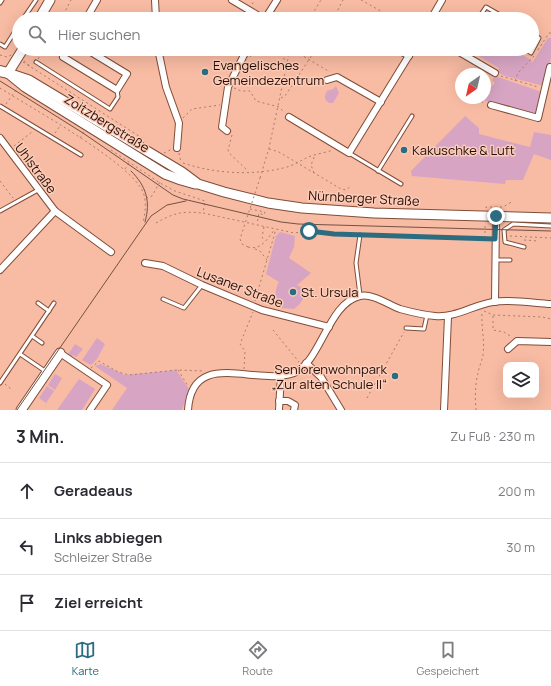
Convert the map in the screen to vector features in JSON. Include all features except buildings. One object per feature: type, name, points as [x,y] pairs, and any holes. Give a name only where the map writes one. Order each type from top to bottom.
[{"type":"main road","points":[[43,12],[50,0]]},
{"type":"main road","points":[[3,70],[16,56]]},
{"type":"main road","name":"Zoitzbergstraße","points":[[3,70],[29,80],[182,172]]},
{"type":"main road","name":"Zoitzbergstraße","points":[[3,70],[25,87],[165,174],[198,184]]},
{"type":"main road","name":"Nürnberger Straße","points":[[182,172],[198,184],[247,198],[302,208],[374,213],[551,218]]},
{"type":"main road","points":[[20,410],[60,353]]},
{"type":"street","points":[[90,12],[97,0]]},
{"type":"street","points":[[155,0],[156,12]]},
{"type":"street","points":[[232,0],[253,12]]},
{"type":"street","points":[[269,12],[277,0]]},
{"type":"street","points":[[435,12],[442,0]]},
{"type":"street","points":[[64,56],[117,90],[127,74],[97,56]]},
{"type":"street","points":[[159,56],[166,87],[179,123],[177,148]]},
{"type":"street","points":[[230,130],[222,127],[225,104],[231,82],[244,56]]},
{"type":"street","points":[[289,116],[349,153],[409,56]]},
{"type":"street","points":[[467,56],[495,73]]},
{"type":"street","points":[[491,105],[538,118],[548,89],[550,67]]},
{"type":"street","points":[[327,80],[337,77],[381,102]]},
{"type":"street","name":"Uhlstraße","points":[[0,138],[55,211],[111,252]]},
{"type":"street","name":"Uhlstraße","points":[[0,270],[55,211]]},
{"type":"street","points":[[495,302],[496,216]]},
{"type":"street","name":"Lusaner Straße","points":[[145,263],[163,266],[253,307],[329,327]]},
{"type":"street","points":[[188,410],[191,391],[201,379],[215,373],[281,375],[297,372],[305,365],[342,308],[360,296],[369,296],[400,309],[427,315],[448,316],[482,308],[495,302],[551,304]]},
{"type":"street","points":[[444,410],[448,316]]},
{"type":"street","points":[[508,349],[517,341],[551,342]]},
{"type":"street","points":[[60,353],[107,385],[90,410]]},
{"type":"street","points":[[305,365],[321,377],[341,410]]},
{"type":"street","points":[[279,410],[281,375]]},
{"type":"street","points":[[279,401],[288,401],[294,405],[294,410]]},
{"type":"lane","points":[[28,12],[36,0]]},
{"type":"lane","points":[[483,12],[486,7],[495,12]]},
{"type":"lane","points":[[0,44],[5,47],[12,36]]},
{"type":"lane","points":[[36,62],[110,109],[118,96],[117,90]]},
{"type":"lane","points":[[2,106],[81,155]]},
{"type":"lane","points":[[378,171],[412,116]]},
{"type":"lane","points":[[349,153],[401,184]]},
{"type":"lane","points":[[0,212],[38,190]]},
{"type":"lane","points":[[524,247],[507,244],[504,241],[504,230],[513,224],[551,226]]},
{"type":"lane","points":[[360,235],[356,264],[360,296]]},
{"type":"lane","points":[[495,260],[510,260]]},
{"type":"lane","points":[[163,299],[184,308],[202,285]]},
{"type":"lane","points":[[38,303],[49,311]]},
{"type":"lane","points":[[0,383],[54,303]]},
{"type":"lane","points":[[406,328],[424,329],[427,315]]},
{"type":"lane","points":[[32,336],[42,343]]},
{"type":"lane","points":[[20,354],[47,372]]},
{"type":"path","points":[[65,12],[71,0]]},
{"type":"path","points":[[313,12],[321,0]]},
{"type":"path","points":[[337,12],[343,0]]},
{"type":"path","points":[[361,0],[382,12]]},
{"type":"path","points":[[248,62],[251,56]]},
{"type":"path","points":[[283,56],[287,63]]},
{"type":"path","points":[[267,260],[260,251],[242,244],[240,239],[269,148],[289,56]]},
{"type":"path","points":[[303,56],[337,77]]},
{"type":"path","points":[[280,98],[285,96],[312,56]]},
{"type":"path","points":[[23,61],[30,67],[146,141]]},
{"type":"path","points":[[495,73],[503,77],[548,89]]},
{"type":"path","points":[[232,93],[233,87],[241,91],[250,91],[256,101],[279,107],[289,116]]},
{"type":"path","points":[[0,88],[80,138],[125,170],[136,180],[145,198],[143,223]]},
{"type":"path","points":[[2,106],[13,96]]},
{"type":"path","points":[[183,119],[192,109],[225,104]]},
{"type":"path","points":[[52,138],[60,126]]},
{"type":"path","points":[[9,150],[37,128]]},
{"type":"path","points":[[230,130],[228,150],[248,172]]},
{"type":"path","points":[[80,138],[84,132]]},
{"type":"path","points":[[164,153],[177,148],[182,163]]},
{"type":"path","points":[[269,148],[279,152],[341,189],[346,190],[351,186]]},
{"type":"path","points":[[177,161],[200,169],[222,172],[262,172],[289,167],[307,157],[341,148]]},
{"type":"path","points":[[314,173],[311,165],[316,155]]},
{"type":"path","points":[[125,170],[129,163],[175,191],[205,201],[203,213]]},
{"type":"path","points":[[0,181],[16,204]]},
{"type":"path","points":[[145,198],[152,196],[160,183]]},
{"type":"path","points":[[250,209],[265,212],[264,215],[259,213],[257,224]]},
{"type":"path","points":[[156,222],[173,214],[182,212],[203,213],[294,233],[309,231],[334,234],[495,239]]},
{"type":"path","points":[[264,226],[262,237],[265,241]]},
{"type":"path","points":[[254,248],[265,241],[276,229]]},
{"type":"path","points":[[244,374],[244,351],[240,344],[253,307],[276,229]]},
{"type":"path","points":[[504,236],[551,238]]},
{"type":"path","points":[[524,240],[538,242]]},
{"type":"path","points":[[476,410],[477,374],[483,355],[484,343],[484,330],[481,323],[482,308],[493,315],[542,317],[551,319]]},
{"type":"path","points":[[493,315],[493,330],[504,332],[517,341]]},
{"type":"path","points":[[367,398],[406,328]]},
{"type":"path","points":[[273,330],[305,365]]},
{"type":"path","points":[[87,372],[99,361],[123,374],[195,369],[215,373]]},
{"type":"path","points":[[177,370],[189,388]]},
{"type":"path","points":[[0,383],[11,388]]},
{"type":"shaded area","points":[[548,38],[551,38],[551,58],[544,86],[505,76],[498,72],[499,68],[479,56],[524,56],[531,60],[532,63],[536,56],[539,56],[539,52]]},
{"type":"shaded area","points":[[495,76],[542,92],[536,115],[491,102],[491,87],[495,83],[492,80]]},
{"type":"shaded area","points":[[336,86],[339,93],[333,103],[329,103],[325,99],[326,93]]},
{"type":"shaded area","points":[[465,116],[479,128],[479,134],[530,147],[534,132],[551,135],[551,160],[534,154],[523,180],[506,180],[505,184],[412,176],[411,171]]},
{"type":"shaded area","points":[[280,232],[295,236],[294,247],[289,258],[311,273],[297,285],[304,289],[304,296],[301,303],[294,309],[280,308],[276,295],[276,288],[279,282],[266,274],[276,236]]},
{"type":"shaded area","points":[[97,338],[105,344],[97,359],[91,365],[82,360]]},
{"type":"shaded area","points":[[75,344],[83,349],[76,357],[73,355],[70,358],[67,356]]},
{"type":"shaded area","points":[[101,364],[125,375],[176,370],[189,389],[182,410],[112,410],[127,388],[95,366]]},
{"type":"shaded area","points":[[55,374],[62,378],[55,390],[48,385]]},
{"type":"shaded area","points":[[79,379],[95,389],[82,410],[57,410]]},
{"type":"shaded area","points":[[47,386],[54,391],[46,403],[39,398]]},
{"type":"tram line","points":[[0,81],[83,133],[173,195],[183,199],[281,222],[298,224],[551,231]]},
{"type":"tram line","points":[[131,171],[144,188],[146,194],[147,214],[145,222]]},
{"type":"tram line","points":[[17,410],[151,216],[167,205],[186,201]]},
{"type":"place","name":"Evangelisches Gemeindezentrum","points":[[205,72]]},
{"type":"place","name":"Kakuschke & Luft","points":[[404,150]]},
{"type":"place","name":"St. Ursula","points":[[293,292]]},
{"type":"place","name":"Seniorenwohnpark „Zur alten Schule II“","points":[[395,376]]},
{"type":"route","points":[[309,231],[334,234],[495,239],[496,216]]}]
